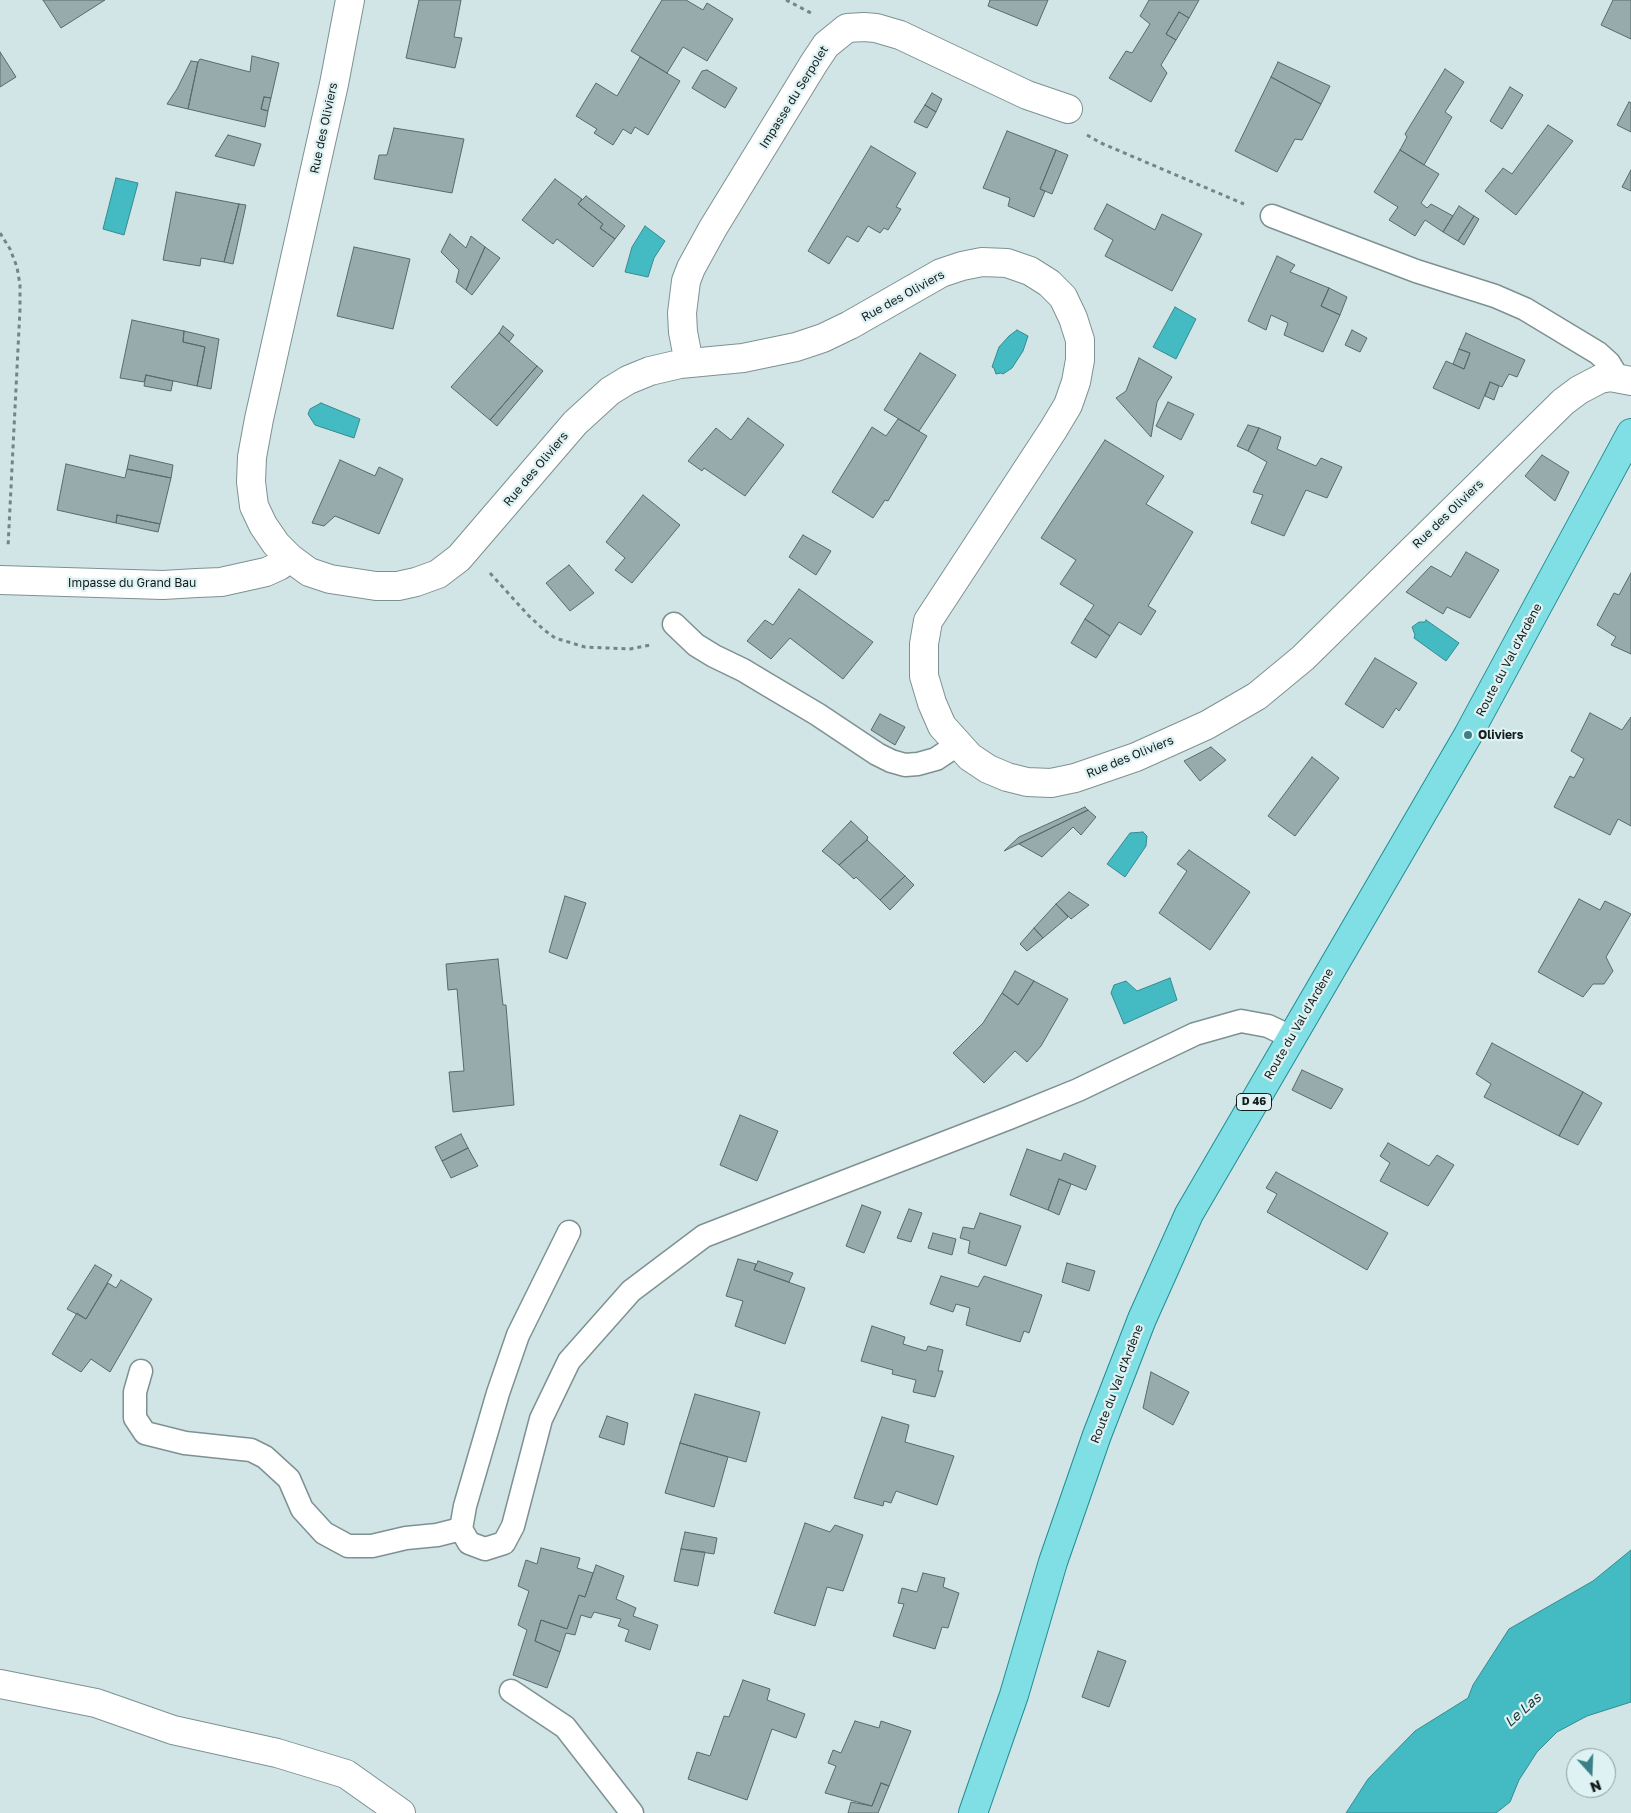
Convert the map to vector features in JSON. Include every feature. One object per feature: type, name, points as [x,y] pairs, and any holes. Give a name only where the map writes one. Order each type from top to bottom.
[{"type":"main road","name":"Route du Val d'Ardène","points":[[973,1813],[1014,1695],[1053,1562],[1097,1434],[1142,1318],[1190,1214],[1468,735],[1631,434]]},
{"type":"street","name":"Rue des Oliviers","points":[[350,0],[334,84],[252,457],[251,482],[254,506],[276,544],[290,558],[309,572],[330,579],[376,586],[398,586],[438,574],[459,558],[575,423],[610,391],[628,380],[650,371],[689,363],[743,358],[823,338],[857,321],[941,273],[982,262],[1007,263],[1030,271],[1050,283],[1063,296],[1080,340],[1080,360],[1076,382],[1068,405],[928,621],[924,644],[924,676],[932,703],[942,726],[957,745],[970,757],[1007,777],[1027,782],[1051,783],[1075,778],[1136,757],[1207,725],[1257,696],[1303,658],[1563,402],[1579,390],[1600,379],[1624,379]]},
{"type":"street","name":"Impasse du Serpolet","points":[[689,363],[683,332],[682,313],[686,281],[691,268],[713,228],[814,63],[826,45],[847,28],[876,28],[900,35],[1018,91],[1063,108]]},
{"type":"street","name":"Impasse du Grand Bau","points":[[3,580],[163,585],[221,582],[266,572],[290,558]]},
{"type":"street","points":[[0,1684],[96,1703],[173,1730],[277,1752],[346,1774],[401,1813]]},
{"type":"lane","points":[[1272,216],[1416,271],[1495,296],[1525,309],[1598,353],[1624,379]]},
{"type":"lane","points":[[679,629],[714,656],[743,670],[891,761],[904,765],[927,762],[936,759],[957,745]]},
{"type":"lane","points":[[569,1232],[518,1335],[498,1393],[466,1506],[461,1529],[469,1543],[485,1549],[504,1543],[513,1526],[541,1419],[569,1361],[631,1291],[704,1236],[1078,1090],[1195,1034],[1241,1021],[1268,1026],[1291,1037]]},
{"type":"lane","points":[[141,1371],[136,1392],[134,1418],[144,1434],[185,1443],[251,1450],[265,1457],[289,1479],[302,1509],[324,1533],[348,1546],[372,1546],[461,1529]]},
{"type":"lane","points":[[511,1691],[564,1727],[632,1813]]},
{"type":"path","points":[[1063,108],[1063,117],[1071,125],[1101,143],[1272,216]]},
{"type":"path","points":[[0,232],[10,249],[17,267],[20,285],[3,580]]},
{"type":"path","points":[[467,549],[528,614],[555,638],[585,647],[630,649],[678,639],[679,629]]},
{"type":"water","points":[[116,178],[138,183],[124,235],[103,229]]},
{"type":"water","points":[[645,226],[665,241],[654,258],[648,277],[625,272],[632,247]]},
{"type":"water","points":[[1175,307],[1196,319],[1176,359],[1153,347]]},
{"type":"water","points":[[1017,330],[1028,336],[1023,351],[1012,368],[1003,374],[996,374],[992,367],[999,347]]},
{"type":"water","points":[[321,403],[360,419],[354,438],[315,425],[308,414],[310,409]]},
{"type":"water","points":[[1426,620],[1459,643],[1446,661],[1414,638],[1415,635],[1412,627]]},
{"type":"water","points":[[1143,832],[1147,836],[1146,846],[1125,877],[1107,864],[1130,833]]},
{"type":"water","points":[[1170,978],[1177,1000],[1124,1024],[1111,993],[1114,985],[1126,981],[1137,991]]},
{"type":"water","name":"Le Las","points":[[1631,1550],[1631,1702],[1587,1716],[1557,1732],[1537,1752],[1519,1780],[1510,1802],[1496,1813],[1346,1813],[1368,1779],[1415,1731],[1468,1698],[1473,1685],[1509,1629],[1593,1581]]},
{"type":"building","points":[[43,0],[105,0],[61,28]]},
{"type":"building","points":[[419,0],[461,0],[454,37],[462,38],[455,68],[406,58]]},
{"type":"building","points":[[662,0],[686,0],[703,10],[707,3],[733,19],[707,61],[683,47],[667,73],[631,51]]},
{"type":"building","points":[[990,0],[1048,0],[1037,26],[988,6]]},
{"type":"building","points":[[1149,0],[1199,0],[1189,18],[1179,12],[1166,34],[1176,40],[1161,65],[1167,73],[1151,102],[1109,78],[1126,51],[1132,53],[1150,24],[1140,16]]},
{"type":"building","points":[[1613,0],[1631,0],[1631,39],[1601,25]]},
{"type":"building","points":[[1179,12],[1189,18],[1176,40],[1166,34]]},
{"type":"building","points":[[0,52],[16,77],[0,87]]},
{"type":"building","points":[[252,56],[279,63],[271,98],[264,97],[261,109],[268,111],[265,127],[188,109],[200,59],[250,72]]},
{"type":"building","points":[[640,57],[680,81],[648,135],[635,127],[631,134],[623,129],[613,145],[594,133],[597,129],[576,116],[596,83],[617,96]]},
{"type":"building","points":[[191,61],[198,62],[188,109],[167,104],[177,89]]},
{"type":"building","points":[[1278,62],[1330,86],[1321,104],[1271,77]]},
{"type":"building","points":[[1445,69],[1464,82],[1445,112],[1452,117],[1424,165],[1400,150],[1407,137],[1405,134]]},
{"type":"building","points":[[707,70],[737,88],[725,108],[692,88],[702,71]]},
{"type":"building","points":[[1271,77],[1321,104],[1302,140],[1295,139],[1277,172],[1235,151]]},
{"type":"building","points":[[1510,87],[1523,95],[1502,129],[1490,121]]},
{"type":"building","points":[[932,93],[942,99],[936,112],[925,105]]},
{"type":"building","points":[[264,97],[271,98],[268,111],[261,109]]},
{"type":"building","points":[[1629,102],[1631,103],[1631,132],[1617,125]]},
{"type":"building","points":[[925,105],[936,112],[927,128],[914,122]]},
{"type":"building","points":[[1548,125],[1573,141],[1516,215],[1485,191],[1503,168],[1512,174]]},
{"type":"building","points":[[394,128],[464,139],[452,193],[374,179],[379,155],[387,155]]},
{"type":"building","points":[[1007,131],[1056,150],[1040,189],[1045,191],[1034,217],[1008,206],[1010,198],[983,188]]},
{"type":"building","points":[[228,135],[261,144],[254,166],[215,156]]},
{"type":"building","points":[[871,146],[916,173],[896,207],[901,209],[888,230],[884,228],[880,233],[868,226],[858,242],[847,236],[829,264],[808,251]]},
{"type":"building","points":[[1056,150],[1068,155],[1052,194],[1040,189]]},
{"type":"building","points":[[1400,150],[1439,174],[1421,203],[1427,208],[1431,204],[1453,216],[1443,232],[1425,220],[1415,236],[1389,220],[1398,207],[1374,192]]},
{"type":"building","points":[[1631,170],[1631,191],[1622,187]]},
{"type":"building","points":[[555,179],[582,199],[578,204],[603,224],[600,228],[615,239],[593,267],[557,239],[553,244],[522,220]]},
{"type":"building","points":[[176,192],[239,204],[224,262],[201,258],[200,266],[163,260]]},
{"type":"building","points":[[586,196],[625,226],[615,239],[600,228],[603,224],[578,204]]},
{"type":"building","points":[[239,204],[246,205],[233,264],[224,262]]},
{"type":"building","points":[[1107,204],[1155,230],[1162,214],[1202,234],[1172,291],[1105,256],[1113,240],[1094,229]]},
{"type":"building","points":[[1459,206],[1474,216],[1458,241],[1443,232]]},
{"type":"building","points":[[1474,216],[1479,219],[1464,245],[1458,241]]},
{"type":"building","points":[[450,234],[466,248],[471,236],[485,247],[466,290],[456,282],[459,270],[441,252]]},
{"type":"building","points":[[354,247],[410,259],[393,329],[337,316]]},
{"type":"building","points":[[485,247],[500,258],[472,295],[466,290]]},
{"type":"building","points":[[1277,256],[1295,265],[1290,272],[1329,288],[1321,306],[1340,315],[1323,352],[1284,335],[1288,323],[1271,315],[1266,330],[1248,321]]},
{"type":"building","points":[[1329,288],[1347,297],[1340,315],[1321,306]]},
{"type":"building","points":[[132,320],[184,331],[183,342],[205,347],[197,386],[146,375],[144,382],[120,378]]},
{"type":"building","points":[[503,326],[514,335],[509,342],[499,333]]},
{"type":"building","points":[[1352,330],[1367,338],[1360,352],[1345,345]]},
{"type":"building","points":[[184,331],[219,339],[211,389],[197,386],[205,347],[183,342]]},
{"type":"building","points":[[499,333],[537,366],[490,420],[451,387]]},
{"type":"building","points":[[1466,333],[1525,360],[1517,377],[1509,374],[1502,387],[1490,382],[1479,409],[1433,388],[1446,361],[1464,369],[1470,353],[1459,349]]},
{"type":"building","points":[[1459,349],[1470,353],[1464,369],[1453,364]]},
{"type":"building","points":[[920,353],[956,375],[919,431],[884,410]]},
{"type":"building","points":[[1139,358],[1172,377],[1157,402],[1151,437],[1116,398],[1126,391]]},
{"type":"building","points":[[537,366],[543,371],[497,426],[490,420]]},
{"type":"building","points":[[146,375],[173,381],[171,391],[144,386]]},
{"type":"building","points":[[1490,382],[1499,386],[1494,400],[1485,396]]},
{"type":"building","points":[[1168,402],[1194,414],[1181,440],[1156,426]]},
{"type":"building","points":[[748,418],[784,445],[745,496],[704,468],[702,471],[688,461],[716,428],[731,440]]},
{"type":"building","points":[[898,419],[927,436],[888,501],[885,500],[873,518],[832,492],[872,427],[886,436]]},
{"type":"building","points":[[1248,425],[1259,428],[1248,451],[1237,446]]},
{"type":"building","points":[[1259,428],[1281,437],[1277,449],[1316,466],[1321,458],[1342,467],[1327,498],[1306,490],[1284,536],[1251,523],[1263,495],[1253,492],[1267,462],[1248,451]]},
{"type":"building","points":[[1105,440],[1164,476],[1146,504],[1193,532],[1148,606],[1156,611],[1141,635],[1119,622],[1110,636],[1085,619],[1094,605],[1060,584],[1076,560],[1041,538]]},
{"type":"building","points":[[130,455],[173,465],[171,478],[127,469]]},
{"type":"building","points":[[1542,455],[1569,472],[1555,501],[1525,476]]},
{"type":"building","points":[[340,460],[375,476],[379,467],[403,479],[379,534],[335,516],[324,526],[312,523]]},
{"type":"building","points":[[66,464],[125,478],[127,469],[171,478],[160,524],[117,515],[116,523],[57,510]]},
{"type":"building","points":[[643,495],[680,525],[632,583],[615,570],[625,558],[606,542]]},
{"type":"building","points":[[117,515],[160,524],[158,532],[116,523]]},
{"type":"building","points":[[803,535],[831,551],[816,575],[789,557]]},
{"type":"building","points":[[1466,552],[1499,570],[1470,618],[1447,607],[1443,614],[1406,592],[1431,566],[1451,577]]},
{"type":"building","points":[[569,565],[594,593],[570,611],[546,583]]},
{"type":"building","points":[[1631,573],[1631,654],[1611,645],[1616,637],[1597,625],[1614,593],[1619,595]]},
{"type":"building","points":[[799,589],[873,642],[843,679],[790,638],[771,659],[747,641],[765,620],[773,625]]},
{"type":"building","points":[[1085,619],[1110,636],[1096,658],[1071,643]]},
{"type":"building","points":[[1375,658],[1417,683],[1399,711],[1396,708],[1383,728],[1345,704]]},
{"type":"building","points":[[1590,713],[1622,730],[1631,717],[1631,826],[1618,819],[1610,835],[1554,807],[1570,776],[1574,778],[1584,759],[1571,751]]},
{"type":"building","points":[[880,714],[905,727],[895,745],[871,730]]},
{"type":"building","points":[[1211,747],[1226,760],[1200,781],[1184,761]]},
{"type":"building","points":[[1312,757],[1339,778],[1295,836],[1268,816]]},
{"type":"building","points":[[1085,807],[1088,810],[1004,851],[1019,837]]},
{"type":"building","points":[[1088,810],[1096,817],[1081,835],[1073,827],[1042,857],[1019,844]]},
{"type":"building","points":[[851,821],[868,837],[839,865],[822,851]]},
{"type":"building","points":[[867,840],[905,876],[880,900],[856,877],[854,879],[839,865]]},
{"type":"building","points":[[1189,850],[1250,892],[1210,950],[1159,913],[1187,871],[1177,864]]},
{"type":"building","points":[[905,876],[914,885],[890,910],[880,900]]},
{"type":"building","points":[[1069,892],[1089,905],[1071,919],[1056,904]]},
{"type":"building","points":[[565,896],[586,903],[567,959],[549,952]]},
{"type":"building","points":[[1579,899],[1600,910],[1605,901],[1631,914],[1606,957],[1613,971],[1604,984],[1593,984],[1583,997],[1538,972]]},
{"type":"building","points":[[1056,904],[1068,917],[1043,938],[1034,928]]},
{"type":"building","points":[[1034,928],[1043,938],[1027,951],[1020,944]]},
{"type":"building","points":[[498,959],[503,1005],[506,1005],[514,1105],[453,1112],[449,1072],[464,1071],[457,989],[448,990],[446,964]]},
{"type":"building","points":[[1015,971],[1034,981],[1018,1005],[1002,993]]},
{"type":"building","points":[[1034,981],[1068,999],[1041,1046],[1027,1062],[1015,1051],[984,1083],[953,1053],[983,1023],[1002,993],[1018,1005]]},
{"type":"building","points":[[1492,1043],[1583,1092],[1559,1136],[1484,1097],[1491,1084],[1476,1074]]},
{"type":"building","points":[[1302,1070],[1343,1089],[1331,1109],[1292,1090]]},
{"type":"building","points":[[1583,1092],[1602,1103],[1578,1145],[1559,1136]]},
{"type":"building","points":[[740,1115],[778,1131],[757,1181],[720,1165]]},
{"type":"building","points":[[461,1134],[468,1148],[442,1161],[435,1147]]},
{"type":"building","points":[[1388,1143],[1429,1166],[1437,1155],[1454,1165],[1428,1206],[1380,1181],[1390,1163],[1380,1156]]},
{"type":"building","points":[[468,1148],[478,1166],[451,1178],[442,1161]]},
{"type":"building","points":[[1027,1149],[1061,1161],[1064,1153],[1096,1166],[1086,1190],[1059,1179],[1048,1210],[1010,1195]]},
{"type":"building","points":[[1276,1172],[1388,1233],[1367,1270],[1267,1212],[1277,1194],[1266,1188]]},
{"type":"building","points":[[1059,1179],[1071,1184],[1059,1215],[1048,1210]]},
{"type":"building","points":[[862,1205],[881,1212],[864,1253],[846,1246]]},
{"type":"building","points":[[909,1209],[922,1213],[911,1242],[897,1238]]},
{"type":"building","points":[[980,1213],[1021,1226],[1006,1266],[968,1253],[970,1241],[960,1238],[963,1227],[974,1229]]},
{"type":"building","points":[[933,1233],[956,1239],[952,1255],[928,1248]]},
{"type":"building","points":[[738,1259],[756,1264],[754,1270],[805,1288],[785,1344],[735,1326],[743,1301],[726,1296]]},
{"type":"building","points":[[758,1261],[793,1273],[789,1282],[754,1270]]},
{"type":"building","points":[[1067,1263],[1095,1271],[1089,1291],[1062,1282]]},
{"type":"building","points":[[95,1265],[112,1275],[86,1319],[67,1309]]},
{"type":"building","points":[[941,1276],[978,1287],[984,1276],[1042,1295],[1029,1333],[1024,1331],[1020,1342],[966,1325],[970,1308],[956,1304],[953,1312],[930,1304]]},
{"type":"building","points":[[121,1280],[152,1299],[110,1372],[91,1359],[81,1372],[52,1354],[77,1313],[86,1319],[108,1283],[116,1288]]},
{"type":"building","points":[[872,1326],[905,1337],[903,1344],[926,1351],[928,1346],[943,1350],[938,1371],[943,1371],[935,1397],[913,1392],[916,1380],[892,1374],[893,1370],[861,1361]]},
{"type":"building","points":[[1151,1372],[1189,1392],[1173,1425],[1143,1408]]},
{"type":"building","points":[[695,1394],[760,1412],[746,1462],[680,1443]]},
{"type":"building","points":[[607,1416],[628,1423],[624,1445],[599,1437]]},
{"type":"building","points":[[882,1417],[909,1425],[905,1442],[954,1456],[937,1505],[896,1491],[891,1503],[884,1501],[883,1506],[854,1498]]},
{"type":"building","points":[[680,1443],[728,1457],[714,1507],[665,1493]]},
{"type":"building","points":[[805,1523],[830,1532],[835,1525],[863,1535],[843,1591],[827,1587],[815,1626],[774,1613]]},
{"type":"building","points":[[685,1532],[717,1538],[714,1554],[681,1549]]},
{"type":"building","points":[[541,1548],[580,1558],[577,1568],[593,1573],[585,1597],[579,1595],[567,1629],[541,1620],[535,1641],[560,1652],[547,1688],[513,1675],[527,1630],[518,1625],[529,1591],[518,1586],[526,1560],[537,1564]]},
{"type":"building","points":[[681,1549],[705,1552],[698,1586],[674,1581]]},
{"type":"building","points":[[596,1565],[624,1576],[616,1599],[636,1608],[633,1616],[658,1625],[650,1650],[625,1641],[629,1630],[618,1626],[621,1619],[594,1612],[591,1618],[581,1615],[575,1635],[566,1633],[560,1652],[535,1641],[541,1620],[567,1629],[579,1595],[585,1597]]},
{"type":"building","points":[[923,1573],[945,1578],[943,1587],[959,1593],[948,1628],[942,1627],[935,1649],[893,1636],[904,1604],[898,1603],[902,1588],[917,1592]]},
{"type":"building","points":[[1098,1651],[1126,1661],[1109,1707],[1082,1697]]},
{"type":"building","points":[[743,1680],[770,1689],[767,1700],[805,1714],[796,1738],[772,1729],[747,1800],[688,1779],[697,1752],[710,1756],[724,1716],[729,1717]]},
{"type":"building","points":[[855,1721],[879,1728],[881,1721],[911,1731],[889,1786],[881,1783],[872,1806],[825,1793],[836,1766],[828,1763],[833,1750],[841,1753]]},
{"type":"building","points":[[881,1783],[889,1786],[878,1813],[848,1813],[851,1802],[872,1806]]},
{"type":"place","name":"Oliviers","points":[[1468,735]]}]
